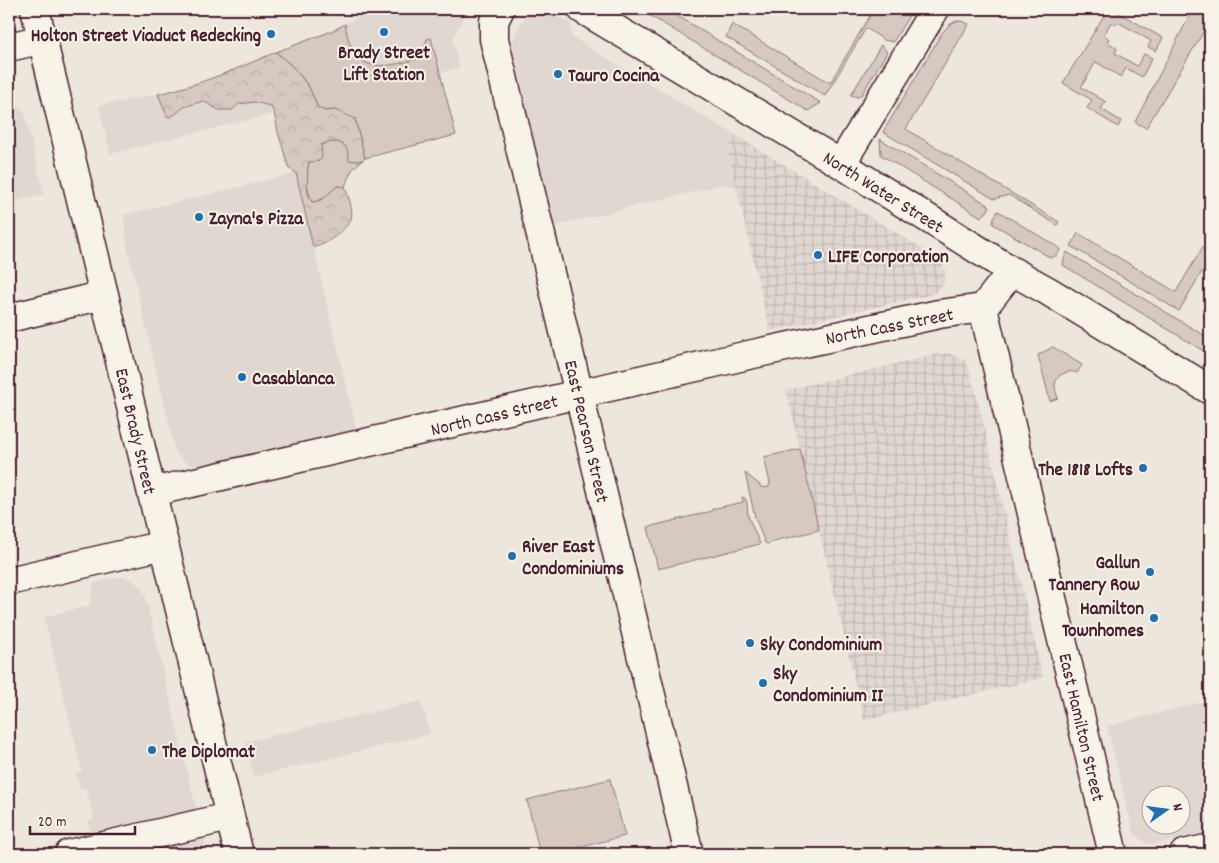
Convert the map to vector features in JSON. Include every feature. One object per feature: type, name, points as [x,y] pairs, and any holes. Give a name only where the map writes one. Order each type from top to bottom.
[{"type":"street","name":"East Brady Street","points":[[35,9],[238,854]]},
{"type":"street","name":"East Pearson Street","points":[[500,9],[494,22],[494,39],[690,854]]},
{"type":"street","name":"North Water Street","points":[[582,9],[842,164],[1012,271],[1210,390]]},
{"type":"street","points":[[842,164],[935,9]]},
{"type":"street","points":[[9,46],[43,39]]},
{"type":"street","points":[[983,308],[1012,271]]},
{"type":"street","points":[[9,318],[104,295]]},
{"type":"street","name":"North Cass Street","points":[[152,492],[753,354],[939,314],[983,308]]},
{"type":"street","name":"East Hamilton Street","points":[[983,308],[1113,854]]},
{"type":"street","points":[[9,581],[164,545]]},
{"type":"street","points":[[69,854],[230,816]]},
{"type":"street","points":[[1184,854],[1210,848]]},
{"type":"shaded area","points":[[374,9],[468,9],[453,38],[459,68],[110,154],[99,106],[177,90],[208,80],[332,31]]},
{"type":"shaded area","points":[[546,12],[570,23],[572,37],[735,135],[727,149],[736,185],[729,187],[725,184],[554,226],[513,47],[513,40],[521,23],[528,16]]},
{"type":"shaded area","points":[[9,98],[24,111],[44,194],[9,203]]},
{"type":"shaded area","points":[[735,135],[936,257],[941,262],[945,272],[944,282],[940,289],[933,294],[770,331],[727,149]]},
{"type":"shaded area","points":[[296,173],[357,431],[194,466],[185,462],[177,454],[174,446],[127,246],[124,215]]},
{"type":"shaded area","points":[[949,353],[964,360],[969,368],[1043,678],[864,720],[786,390]]},
{"type":"shaded area","points":[[118,577],[132,580],[140,586],[145,595],[207,854],[112,854],[101,847],[97,832],[91,833],[88,821],[94,819],[86,788],[80,789],[76,773],[82,771],[44,617],[89,606],[94,583]]},
{"type":"shaded area","points":[[1210,700],[1210,832],[1192,836],[1156,844],[1148,844],[1134,833],[1107,726]]},
{"type":"shaded area","points":[[421,701],[430,734],[254,777],[245,742]]},
{"type":"green space","points":[[639,9],[666,9],[821,103],[808,111]]},
{"type":"green space","points":[[874,9],[913,9],[893,42],[884,40],[866,28],[825,96],[726,37],[732,24],[830,83]]},
{"type":"green space","points":[[1108,9],[1121,9],[1119,13],[1163,38],[1156,51],[1148,47],[1151,41],[1118,22],[1116,25],[1111,22],[1104,35],[1109,39],[1107,42],[1117,48],[1115,53],[1137,66],[1144,54],[1152,58],[1142,77],[1126,68],[1121,77],[1096,62],[1081,87],[1106,102],[1101,109],[1121,121],[1118,127],[1087,108],[1092,100],[1063,83]]},
{"type":"green space","points":[[1193,9],[1205,13],[1207,9],[1210,9],[1210,21],[1146,128],[1135,122]]},
{"type":"green space","points":[[956,21],[969,24],[906,129],[1059,222],[1057,225],[1009,195],[994,199],[883,132],[942,33],[949,25]]},
{"type":"green space","points":[[345,24],[353,50],[366,63],[374,65],[393,65],[421,58],[427,39],[431,38],[456,135],[365,158],[355,119],[335,110],[325,111],[318,108],[309,87],[295,69],[276,52],[332,31]]},
{"type":"green space","points":[[881,45],[887,52],[862,94],[858,97],[851,95]]},
{"type":"green space","points":[[276,52],[295,69],[309,87],[318,108],[325,111],[335,110],[355,119],[365,158],[359,161],[349,160],[344,145],[338,142],[331,142],[321,145],[322,158],[319,161],[309,162],[308,194],[312,202],[323,198],[338,186],[345,187],[352,211],[349,223],[335,237],[313,247],[296,173],[289,169],[274,112],[270,106],[254,102],[239,104],[232,110],[219,110],[203,101],[184,107],[170,117],[167,116],[158,94],[203,81]]},
{"type":"green space","points":[[880,139],[990,206],[987,212],[981,217],[881,155]]},
{"type":"green space","points":[[327,142],[340,142],[356,161],[363,160],[351,172],[345,187],[338,186],[323,198],[312,202],[307,182],[309,162],[319,161],[321,145]]},
{"type":"green space","points":[[998,211],[1061,249],[1057,255],[1051,258],[993,224],[994,217]]},
{"type":"green space","points":[[1078,233],[1176,292],[1210,235],[1210,258],[1179,311],[1071,246]]},
{"type":"green space","points":[[1067,252],[1210,339],[1210,355],[1063,265]]},
{"type":"green space","points":[[1053,347],[1082,365],[1077,373],[1066,372],[1057,379],[1055,386],[1058,398],[1050,401],[1038,355]]},
{"type":"green space","points":[[800,449],[819,530],[768,544],[765,543],[755,517],[745,473],[762,488],[769,487],[770,483],[764,457]]},
{"type":"green space","points":[[742,497],[745,498],[747,503],[748,516],[760,544],[658,569],[648,527],[743,502]]},
{"type":"green space","points":[[610,779],[625,836],[553,854],[540,854],[527,800]]},
{"type":"place","name":"Brady Street Lift Station","points":[[384,32]]},
{"type":"place","name":"Holton Street Viaduct Redecking","points":[[271,34]]},
{"type":"place","name":"Tauro Cocina","points":[[558,74]]},
{"type":"place","name":"Zayna's Pizza","points":[[199,217]]},
{"type":"place","name":"LIFE Corporation","points":[[818,255]]},
{"type":"place","name":"Casablanca","points":[[242,377]]},
{"type":"place","name":"The 1818 Lofts","points":[[1143,468]]},
{"type":"place","name":"River East Condominiums","points":[[512,556]]},
{"type":"place","name":"Gallun Tannery Row","points":[[1150,572]]},
{"type":"place","name":"Hamilton Townhomes","points":[[1154,618]]},
{"type":"place","name":"Sky Condominium","points":[[750,643]]},
{"type":"place","name":"Sky Condominium II","points":[[763,683]]},
{"type":"place","name":"The Diplomat","points":[[152,750]]}]
